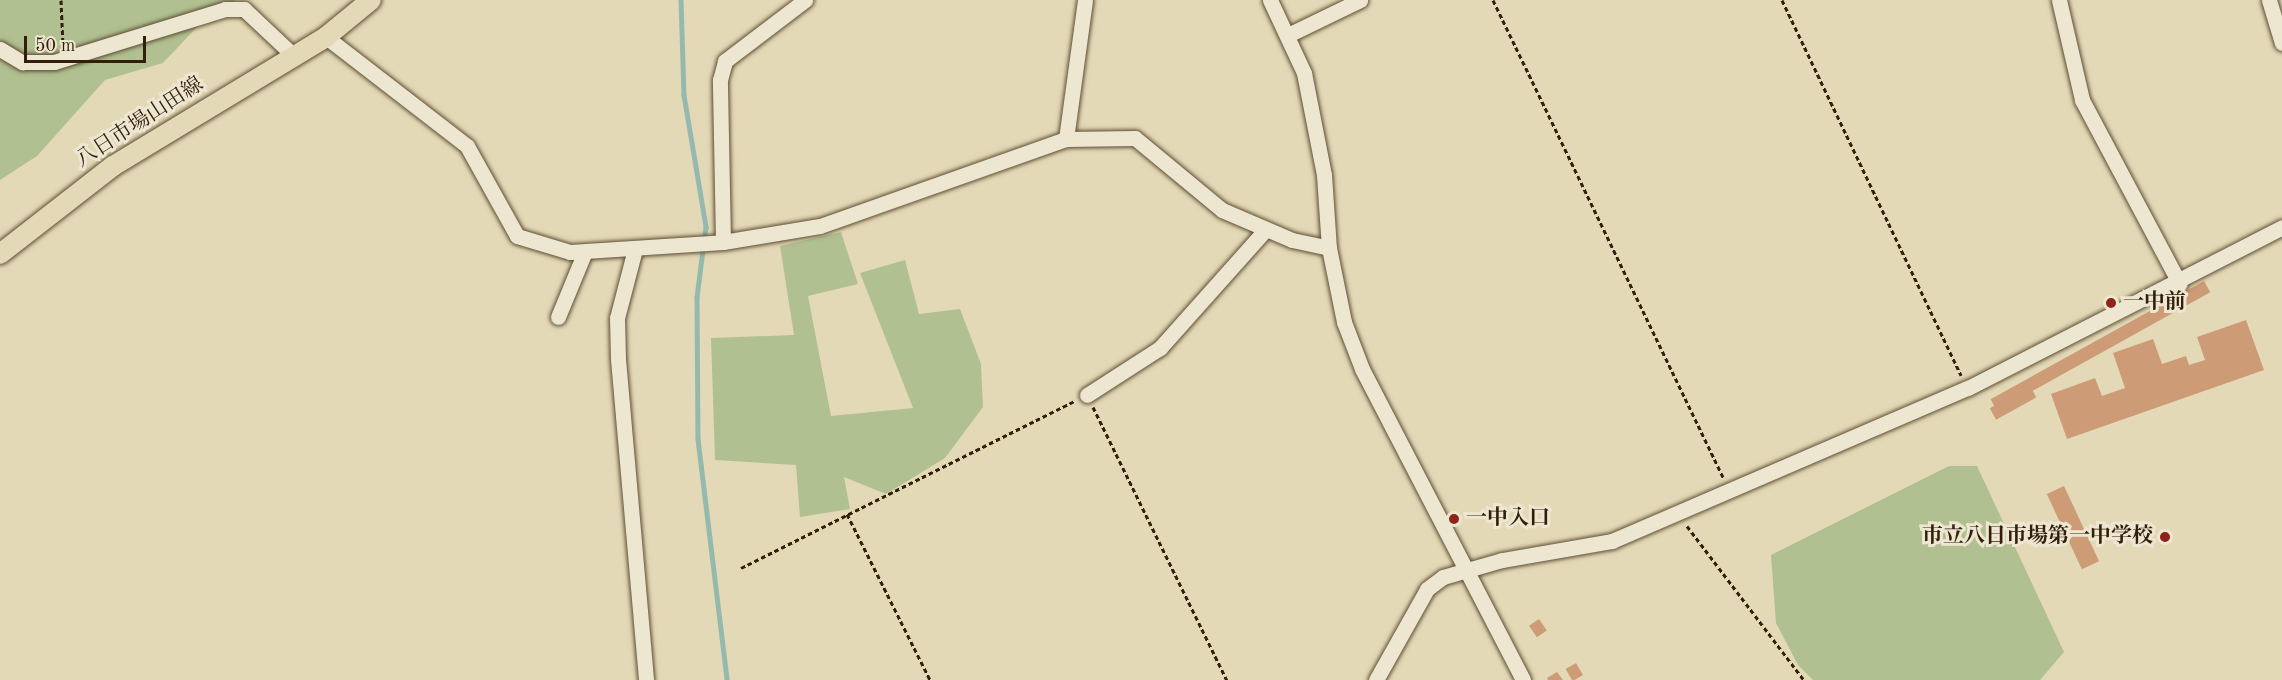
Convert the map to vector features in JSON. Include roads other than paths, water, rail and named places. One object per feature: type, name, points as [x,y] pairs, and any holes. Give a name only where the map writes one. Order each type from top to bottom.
[{"type":"main road","name":"八日市場山田線","points":[[0,254],[113,166],[326,37],[370,0]]},
{"type":"street","points":[[723,242],[720,80],[726,62],[805,0]]},
{"type":"street","points":[[1066,139],[1085,0]]},
{"type":"street","points":[[1270,0],[1290,34],[1314,115],[1329,248],[1344,322],[1362,369],[1523,680]]},
{"type":"street","points":[[1290,34],[1360,0]]},
{"type":"street","points":[[2059,0],[2082,100],[2180,284]]},
{"type":"street","points":[[2269,0],[2281,38]]},
{"type":"street","points":[[0,49],[22,62],[64,59],[225,9],[244,9],[293,55]]},
{"type":"street","points":[[326,37],[467,146],[517,236],[584,254],[723,242],[820,226],[880,208],[1066,139],[1144,141],[1222,210],[1265,230],[1329,248]]},
{"type":"street","points":[[1376,680],[1427,589],[1466,571],[1612,541],[1968,388],[2112,310],[2180,284],[2282,227]]},
{"type":"street","points":[[1087,395],[1160,348],[1265,230]]},
{"type":"street","points":[[635,249],[617,318],[618,358],[646,680]]},
{"type":"street","points":[[558,317],[584,254]]},
{"type":"waterway","points":[[681,0],[684,95],[706,227],[697,297],[698,439],[727,680]]},
{"type":"place","name":"一中前","points":[[2111,303]]},
{"type":"place","name":"一中入口","points":[[1454,519]]},
{"type":"place","name":"市立八日市場第一中学校","points":[[2165,537]]}]
